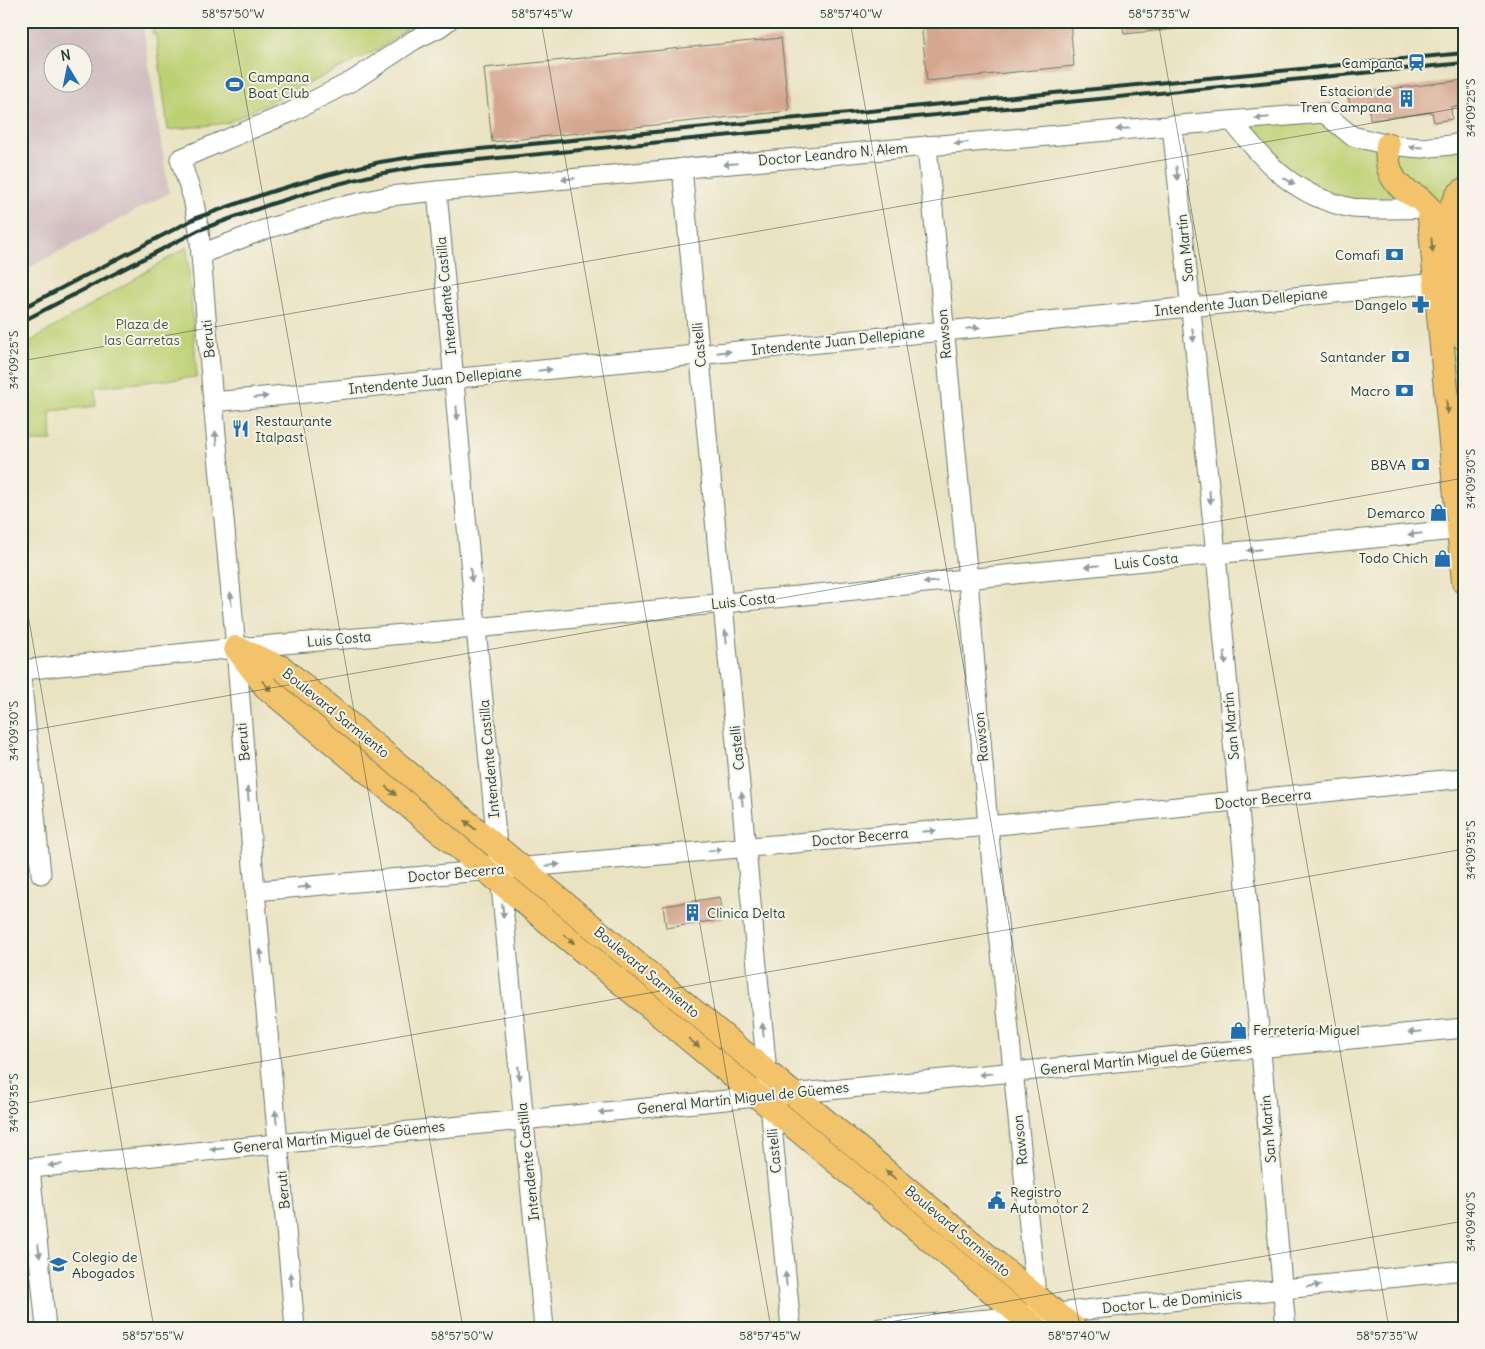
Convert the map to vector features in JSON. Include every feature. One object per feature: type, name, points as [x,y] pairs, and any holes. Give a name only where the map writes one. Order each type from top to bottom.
[{"type":"main road","points":[[1388,145],[1389,168],[1394,180],[1404,190],[1420,199],[1429,208],[1453,281],[1464,338]]},
{"type":"main road","points":[[1460,200],[1453,281],[1464,582]]},
{"type":"main road","name":"Boulevard Sarmiento","points":[[236,648],[282,668],[501,867],[766,1100],[1038,1316],[1074,1328]]},
{"type":"main road","name":"Boulevard Sarmiento","points":[[501,867],[793,1093],[1038,1316]]},
{"type":"street","name":"Beruti","points":[[295,1328],[255,891],[236,648],[199,230],[192,198],[180,159],[289,114],[354,80],[414,40],[448,21]]},
{"type":"street","name":"Doctor Leandro N. Alem","points":[[201,254],[263,230],[336,208],[390,196],[927,146],[1324,113],[1352,136],[1388,145],[1421,148],[1464,142]]},
{"type":"street","points":[[1232,121],[1255,150],[1280,175],[1314,196],[1353,208],[1400,210],[1429,208]]},
{"type":"street","name":"San Martín","points":[[1172,125],[1216,554],[1286,1328]]},
{"type":"street","name":"Rawson","points":[[927,146],[968,579],[988,826],[1038,1316]]},
{"type":"street","name":"Castelli","points":[[682,168],[747,848],[767,1072],[766,1100],[790,1328]]},
{"type":"street","name":"Intendente Castilla","points":[[436,191],[476,628],[501,867],[544,1328]]},
{"type":"street","name":"Intendente Juan Dellepiane","points":[[213,402],[1453,281]]},
{"type":"street","name":"Luis Costa","points":[[21,670],[236,648],[476,628],[1461,530]]},
{"type":"street","points":[[21,676],[41,874]]},
{"type":"street","name":"Doctor Becerra","points":[[255,891],[501,867],[747,848],[988,826],[1464,778]]},
{"type":"street","name":"General Martín Miguel de Güemes","points":[[26,1168],[524,1120],[766,1100],[793,1093],[1464,1028]]},
{"type":"street","points":[[26,1168],[46,1328]]},
{"type":"street","name":"Doctor L. de Dominicis","points":[[880,1328],[1038,1316],[1464,1270]]},
{"type":"shaded area","points":[[21,21],[142,21],[169,193],[21,272]]},
{"type":"green space","name":"Campana Boat Club","points":[[151,21],[417,21],[383,47],[227,123],[168,130],[156,35],[153,35]]},
{"type":"green space","points":[[1324,113],[1352,136],[1464,142],[1464,204],[1429,208],[1314,196],[1232,121]]},
{"type":"green space","name":"Plaza de las Carretas","points":[[187,247],[197,377],[95,387],[96,406],[50,411],[52,440],[25,443],[30,510],[21,511],[21,347]]},
{"type":"green space","points":[[1447,311],[1454,313],[1464,423],[1464,499]]},
{"type":"building","points":[[921,21],[1070,21],[1074,66],[927,81]]},
{"type":"building","points":[[1122,21],[1234,21],[1234,23],[1124,34]]},
{"type":"building","points":[[781,38],[789,111],[492,142],[484,68]]},
{"type":"building","name":"Estacion de Tren Campana","points":[[1464,80],[1464,106],[1451,107],[1452,119],[1434,122],[1432,112],[1370,120],[1369,104],[1350,106],[1348,94]]},
{"type":"building","name":"Clinica Delta","points":[[720,897],[724,919],[666,928],[663,906]]},
{"type":"railway","points":[[21,309],[196,218],[267,193],[380,162],[470,150],[1464,53]]},
{"type":"railway","points":[[21,322],[199,230],[271,204],[378,174],[429,165],[1464,63]]},
{"type":"place","name":"Campana","points":[[1417,63]]},
{"type":"place","name":"Campana Boat Club","points":[[234,85]]},
{"type":"place","name":"Estacion de Tren Campana","points":[[1406,99]]},
{"type":"place","name":"Comafi","points":[[1394,255]]},
{"type":"place","name":"Dangelo","points":[[1421,305]]},
{"type":"place","name":"Santander","points":[[1400,357]]},
{"type":"place","name":"Macro","points":[[1404,391]]},
{"type":"place","name":"Restaurante Italpast","points":[[241,429]]},
{"type":"place","name":"BBVA","points":[[1420,465]]},
{"type":"place","name":"Demarco","points":[[1439,513]]},
{"type":"place","name":"Todo Chich","points":[[1442,558]]},
{"type":"place","name":"Clinica Delta","points":[[693,913]]},
{"type":"place","name":"Ferretería Miguel","points":[[1239,1030]]},
{"type":"place","name":"Registro Automotor 2","points":[[996,1200]]},
{"type":"place","name":"Colegio de Abogados","points":[[58,1265]]}]
